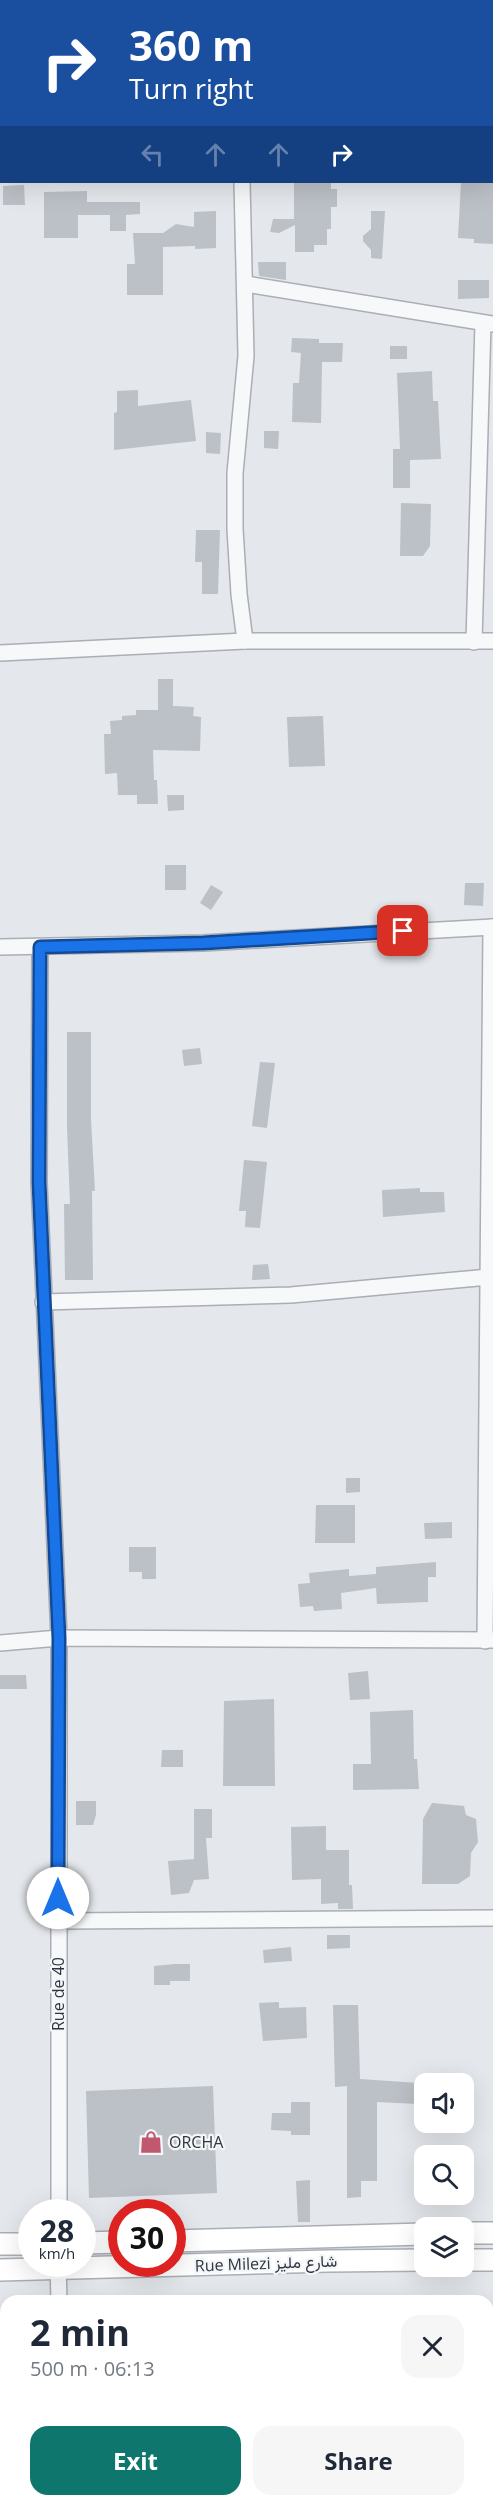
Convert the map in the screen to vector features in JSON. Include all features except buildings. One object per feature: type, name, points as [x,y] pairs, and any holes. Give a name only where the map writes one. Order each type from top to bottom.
[{"type":"street","points":[[242,183],[246,356],[235,473],[235,528],[239,594],[245,641]]},
{"type":"street","points":[[246,284],[488,323],[474,642]]},
{"type":"street","points":[[0,652],[245,641],[493,641]]},
{"type":"street","points":[[0,947],[203,943],[492,927],[489,1640],[59,1638],[0,1643]]},
{"type":"street","name":"Rue de 40","points":[[40,947],[39,1182],[59,1638],[59,2199]]},
{"type":"street","points":[[43,1302],[291,1294],[489,1277]]},
{"type":"street","points":[[58,1921],[493,1918]]},
{"type":"street","points":[[474,2234],[493,2233]]},
{"type":"street","name":"Rue Milezi شارع مليز","points":[[186,2241],[414,2234]]},
{"type":"street","points":[[0,2244],[18,2244]]},
{"type":"street","name":"Rue Milezi شارع مليز","points":[[96,2265],[414,2260]]},
{"type":"street","points":[[474,2260],[493,2260]]},
{"type":"street","name":"Rue Milezi شارع مليز","points":[[0,2270],[18,2269]]},
{"type":"street","points":[[58,2277],[59,2295]]},
{"type":"place","name":"ORCHA","points":[[151,2142]]},
{"type":"route","points":[[58,1898],[59,1638],[39,1182],[40,947],[203,943],[403,931]]}]
